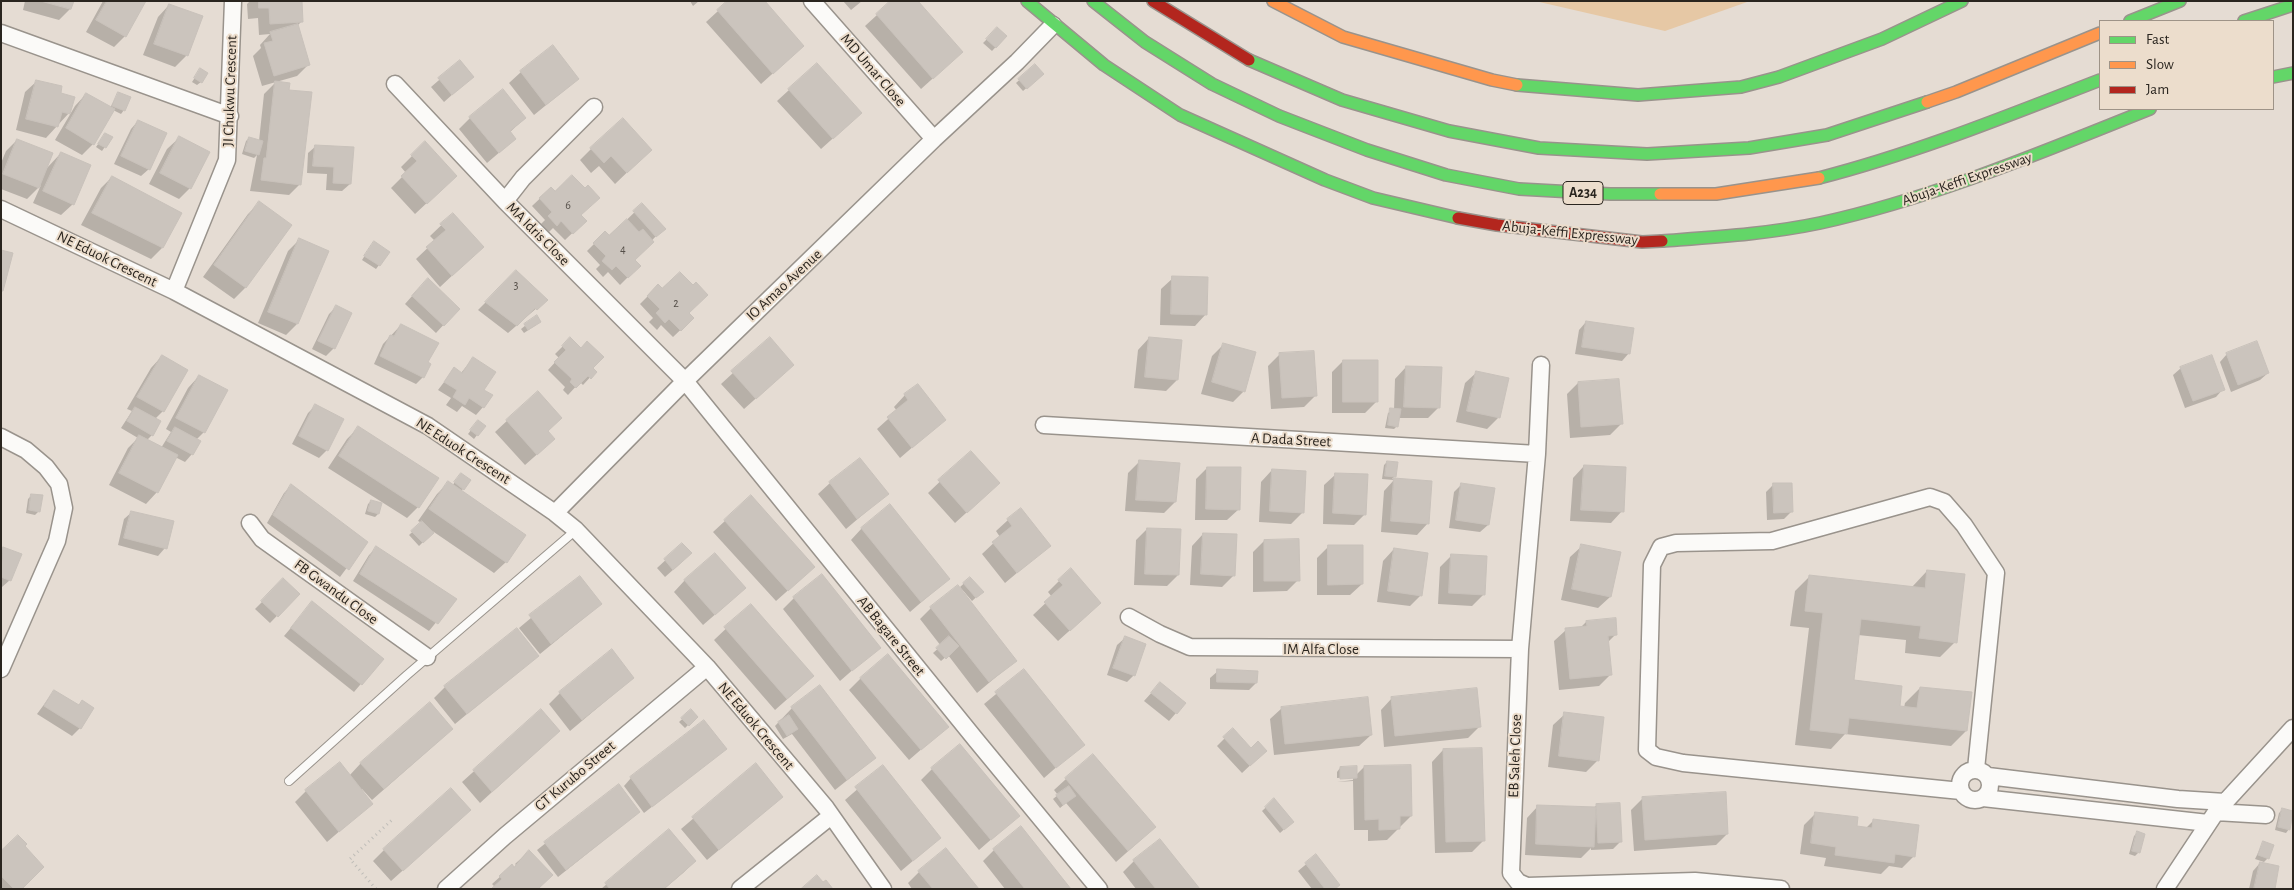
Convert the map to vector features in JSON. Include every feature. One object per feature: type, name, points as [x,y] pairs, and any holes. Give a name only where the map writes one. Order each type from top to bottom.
[{"type":"highway","name":"Abuja-Keffi Expressway","points":[[1027,1],[1053,25],[1128,82],[1180,115],[1325,180],[1373,198],[1444,216],[1497,225],[1642,242],[1758,234],[1820,223],[1908,200],[1995,171],[2148,110]]},
{"type":"highway","name":"A234","points":[[1093,1],[1145,42],[1212,84],[1279,116],[1367,150],[1446,175],[1519,190],[1610,194],[1716,194],[1809,181],[1873,164],[1941,142],[2034,108],[2099,80]]},
{"type":"highway","points":[[1153,1],[1232,51],[1269,70],[1342,100],[1449,131],[1538,148],[1647,154],[1749,148],[1827,135],[1956,92],[2099,33]]},
{"type":"highway","points":[[1273,1],[1350,39],[1492,80],[1526,87],[1638,94],[1741,87],[1779,77],[1882,39],[1962,1]]},
{"type":"highway","points":[[2132,20],[2180,1]]},
{"type":"highway","points":[[2247,20],[2293,5]]},
{"type":"highway","points":[[2066,47],[2099,27]]},
{"type":"highway","points":[[2274,77],[2293,73]]},
{"type":"highway","points":[[2034,108],[2072,104]]},
{"type":"street","name":"JI Chukwu Crescent","points":[[174,291],[227,160],[233,1]]},
{"type":"street","name":"MD Umar Close","points":[[812,1],[934,138]]},
{"type":"street","name":"IO Amao Avenue","points":[[555,512],[684,381],[826,246],[934,138],[1017,62],[1053,25]]},
{"type":"street","points":[[1,34],[230,116]]},
{"type":"street","name":"MA Idris Close","points":[[395,84],[505,202],[684,381]]},
{"type":"street","points":[[505,202],[523,178],[594,107]]},
{"type":"street","name":"NE Eduok Crescent","points":[[1,209],[174,291],[428,426],[555,512],[576,530],[707,667],[831,816],[883,889]]},
{"type":"street","name":"EB Saleh Close","points":[[1541,365],[1537,454],[1520,650],[1511,873],[1518,882],[1527,886],[1695,881],[1781,889]]},
{"type":"street","name":"AB Bagare Street","points":[[684,381],[1099,889]]},
{"type":"street","name":"A Dada Street","points":[[1044,425],[1537,454]]},
{"type":"street","points":[[1,436],[26,450],[46,466],[59,484],[64,508],[57,541],[8,636],[1,669]]},
{"type":"street","points":[[1983,798],[1988,792],[1990,784],[1982,773],[1996,573],[1964,525],[1944,502],[1930,497],[1772,541],[1676,543],[1661,547],[1652,565],[1647,750],[1656,757],[1683,763],[1961,792],[1970,800],[1983,798],[2173,820],[2216,812],[2266,815]]},
{"type":"street","name":"FB Gwandu Close","points":[[250,523],[262,539],[427,657]]},
{"type":"street","name":"IM Alfa Close","points":[[1129,617],[1160,634],[1190,647],[1520,650]]},
{"type":"street","name":"GT Kurubo Street","points":[[446,889],[543,804],[707,667]]},
{"type":"street","points":[[2165,889],[2216,812],[2293,728]]},
{"type":"street","points":[[1961,792],[1960,779],[1964,774],[1982,773],[2178,799],[2216,812]]},
{"type":"street","points":[[740,889],[831,816]]},
{"type":"lane","points":[[289,782],[427,657],[576,530]]},
{"type":"path","points":[[376,889],[350,859],[394,818]]},
{"type":"shaded area","points":[[1535,1],[1750,1],[1665,31]]},
{"type":"building","points":[[41,1],[74,1],[71,9]]},
{"type":"building","points":[[107,1],[146,1],[126,37],[96,20]]},
{"type":"building","points":[[259,1],[302,1],[303,22],[270,24],[269,8],[259,8]]},
{"type":"building","points":[[727,1],[765,1],[804,46],[773,74],[717,10]]},
{"type":"building","points":[[890,1],[918,1],[963,52],[933,79],[876,14]]},
{"type":"building","points":[[169,4],[203,16],[188,56],[154,44]]},
{"type":"building","points":[[298,24],[310,65],[274,76],[264,43],[273,41],[270,32]]},
{"type":"building","points":[[997,27],[1007,36],[996,48],[986,39]]},
{"type":"building","points":[[553,45],[579,79],[546,105],[520,71]]},
{"type":"building","points":[[460,60],[474,77],[452,95],[438,78]]},
{"type":"building","points":[[817,63],[862,113],[833,139],[788,89]]},
{"type":"building","points":[[1035,64],[1044,74],[1027,89],[1018,79]]},
{"type":"building","points":[[200,68],[208,73],[202,83],[194,78]]},
{"type":"building","points":[[36,80],[62,86],[61,93],[75,97],[70,114],[62,112],[58,127],[26,119]]},
{"type":"building","points":[[275,81],[290,83],[289,90],[312,92],[301,185],[261,180],[264,158],[266,158]]},
{"type":"building","points":[[503,89],[526,118],[510,131],[516,139],[499,153],[469,117]]},
{"type":"building","points":[[118,92],[131,97],[125,111],[112,106]]},
{"type":"building","points":[[86,93],[115,109],[94,145],[66,128]]},
{"type":"building","points":[[623,118],[652,150],[627,173],[611,156],[604,163],[590,148]]},
{"type":"building","points":[[138,120],[167,133],[150,170],[121,156]]},
{"type":"building","points":[[105,133],[113,137],[106,148],[98,144]]},
{"type":"building","points":[[179,136],[210,152],[191,189],[160,173]]},
{"type":"building","points":[[249,137],[263,141],[259,155],[245,151]]},
{"type":"building","points":[[17,139],[53,153],[39,188],[3,174]]},
{"type":"building","points":[[425,141],[457,176],[427,204],[401,176],[417,161],[411,155]]},
{"type":"building","points":[[315,145],[354,147],[351,184],[333,183],[334,167],[313,166]]},
{"type":"building","points":[[61,152],[91,165],[74,205],[43,191]]},
{"type":"building","points":[[572,175],[585,188],[588,185],[600,198],[581,215],[587,221],[573,234],[561,221],[557,226],[548,216],[552,212],[539,198],[551,187],[555,191]]},
{"type":"building","points":[[112,176],[182,213],[163,248],[92,213]]},
{"type":"building","points":[[259,201],[292,225],[246,288],[214,265]]},
{"type":"building","points":[[642,203],[666,229],[656,237],[633,211]]},
{"type":"building","points":[[453,213],[484,247],[452,276],[426,247],[446,230],[440,224]]},
{"type":"building","points":[[627,219],[639,232],[643,229],[654,242],[635,260],[641,266],[628,278],[616,266],[612,270],[602,261],[606,256],[593,243],[605,231],[609,235]]},
{"type":"building","points":[[299,238],[329,251],[298,324],[268,312]]},
{"type":"building","points":[[374,241],[390,252],[380,266],[364,256]]},
{"type":"building","points":[[1,250],[13,253],[3,291],[1,291]]},
{"type":"building","points":[[516,270],[548,300],[537,310],[535,308],[517,326],[485,302]]},
{"type":"building","points":[[680,272],[693,285],[696,282],[708,295],[689,313],[694,318],[681,331],[669,319],[665,323],[656,313],[660,309],[647,296],[658,284],[662,288]]},
{"type":"building","points":[[1172,276],[1208,277],[1207,315],[1171,314]]},
{"type":"building","points":[[428,278],[460,309],[444,326],[412,296]]},
{"type":"building","points":[[336,305],[352,313],[335,349],[318,341]]},
{"type":"building","points":[[537,315],[541,322],[528,330],[524,324]]},
{"type":"building","points":[[1586,321],[1634,328],[1630,354],[1582,347]]},
{"type":"building","points":[[401,324],[439,343],[428,362],[431,364],[424,378],[380,356],[390,335],[394,336]]},
{"type":"building","points":[[570,337],[581,348],[587,341],[604,357],[593,368],[597,372],[591,379],[588,376],[576,388],[570,382],[572,379],[554,362],[566,350],[562,346]]},
{"type":"building","points":[[770,337],[794,365],[756,399],[731,371]]},
{"type":"building","points":[[1149,337],[1182,340],[1178,380],[1145,377]]},
{"type":"building","points":[[2257,341],[2269,373],[2238,385],[2226,353]]},
{"type":"building","points":[[1223,343],[1256,352],[1245,392],[1212,382]]},
{"type":"building","points":[[1314,351],[1317,396],[1282,398],[1279,353]]},
{"type":"building","points":[[162,355],[188,370],[164,412],[137,397]]},
{"type":"building","points":[[2212,355],[2225,390],[2193,401],[2180,367]]},
{"type":"building","points":[[473,357],[496,372],[484,390],[493,395],[484,408],[469,398],[465,405],[453,397],[457,390],[444,382],[454,367],[462,373]]},
{"type":"building","points":[[1343,360],[1378,360],[1378,402],[1343,402]]},
{"type":"building","points":[[1406,366],[1442,367],[1440,408],[1404,407]]},
{"type":"building","points":[[1476,371],[1509,378],[1500,418],[1467,411]]},
{"type":"building","points":[[199,375],[228,390],[205,433],[176,418]]},
{"type":"building","points":[[1619,379],[1623,424],[1581,427],[1578,382]]},
{"type":"building","points":[[918,384],[946,420],[912,448],[887,417],[908,400],[904,394]]},
{"type":"building","points":[[538,391],[562,418],[548,431],[555,439],[537,455],[506,420]]},
{"type":"building","points":[[315,404],[344,419],[328,451],[299,436]]},
{"type":"building","points":[[135,407],[161,421],[153,436],[127,421]]},
{"type":"building","points":[[1390,408],[1401,409],[1398,427],[1388,425]]},
{"type":"building","points":[[478,420],[486,426],[478,436],[470,430]]},
{"type":"building","points":[[358,426],[439,478],[419,508],[339,456]]},
{"type":"building","points":[[175,427],[201,441],[193,455],[167,441]]},
{"type":"building","points":[[139,435],[178,455],[158,493],[119,473]]},
{"type":"building","points":[[971,451],[1000,483],[967,513],[938,480]]},
{"type":"building","points":[[860,458],[889,494],[857,519],[829,482]]},
{"type":"building","points":[[1139,460],[1180,463],[1176,502],[1136,500]]},
{"type":"building","points":[[1387,461],[1398,462],[1396,477],[1385,476]]},
{"type":"building","points":[[1584,465],[1626,467],[1624,512],[1581,510]]},
{"type":"building","points":[[1207,467],[1241,467],[1240,510],[1206,509]]},
{"type":"building","points":[[1272,469],[1306,471],[1304,513],[1270,511]]},
{"type":"building","points":[[461,473],[471,480],[464,490],[454,482]]},
{"type":"building","points":[[1335,473],[1368,474],[1366,515],[1333,513]]},
{"type":"building","points":[[1394,478],[1432,481],[1429,524],[1391,521]]},
{"type":"building","points":[[448,481],[526,535],[507,563],[429,509]]},
{"type":"building","points":[[1461,483],[1495,488],[1489,525],[1456,520]]},
{"type":"building","points":[[1773,483],[1792,483],[1793,512],[1774,513]]},
{"type":"building","points":[[291,484],[368,542],[349,570],[273,515]]},
{"type":"building","points":[[31,494],[43,495],[40,512],[29,510]]},
{"type":"building","points":[[751,495],[815,567],[788,591],[724,520]]},
{"type":"building","points":[[371,500],[382,503],[379,514],[368,511]]},
{"type":"building","points":[[890,504],[950,579],[921,602],[861,528]]},
{"type":"building","points":[[1021,508],[1051,546],[1017,573],[992,542],[1012,526],[1007,519]]},
{"type":"building","points":[[131,511],[174,521],[167,549],[124,538]]},
{"type":"building","points":[[422,521],[434,533],[423,543],[411,531]]},
{"type":"building","points":[[1147,528],[1181,529],[1179,575],[1145,574]]},
{"type":"building","points":[[1203,533],[1237,534],[1235,576],[1201,574]]},
{"type":"building","points":[[1299,539],[1300,581],[1264,581],[1264,540]]},
{"type":"building","points":[[682,543],[692,553],[673,570],[664,559]]},
{"type":"building","points":[[1581,544],[1621,552],[1611,597],[1572,589]]},
{"type":"building","points":[[1328,545],[1363,545],[1363,584],[1328,585]]},
{"type":"building","points":[[376,546],[457,599],[438,624],[360,574]]},
{"type":"building","points":[[3,547],[22,554],[11,581],[1,577]]},
{"type":"building","points":[[1394,548],[1428,553],[1422,596],[1388,591]]},
{"type":"building","points":[[715,553],[746,588],[715,615],[684,580]]},
{"type":"building","points":[[1451,554],[1487,556],[1485,595],[1449,593]]},
{"type":"building","points":[[1071,568],[1101,603],[1070,631],[1044,602],[1063,585],[1058,580]]},
{"type":"building","points":[[1927,570],[1965,574],[1957,643],[1919,638],[1921,626],[1861,619],[1854,680],[1902,686],[1900,706],[1917,708],[1920,687],[1972,692],[1967,731],[1849,718],[1847,734],[1810,730],[1823,613],[1805,611],[1809,575],[1925,588]]},
{"type":"building","points":[[822,574],[881,648],[852,671],[793,597]]},
{"type":"building","points":[[580,576],[602,604],[551,644],[529,615]]},
{"type":"building","points":[[970,577],[984,592],[976,598],[963,583]]},
{"type":"building","points":[[283,578],[300,594],[278,617],[261,601]]},
{"type":"building","points":[[958,585],[1017,661],[989,682],[930,607]]},
{"type":"building","points":[[312,601],[384,659],[362,685],[291,628]]},
{"type":"building","points":[[751,604],[814,676],[787,699],[724,627]]},
{"type":"building","points":[[1616,618],[1617,635],[1608,636],[1612,675],[1570,679],[1565,628],[1587,626],[1586,621]]},
{"type":"building","points":[[517,628],[539,656],[467,714],[444,686]]},
{"type":"building","points":[[949,636],[959,646],[946,659],[936,648]]},
{"type":"building","points":[[1125,636],[1146,644],[1135,676],[1113,668]]},
{"type":"building","points":[[612,649],[634,678],[582,720],[559,692]]},
{"type":"building","points":[[888,654],[949,727],[921,750],[860,678]]},
{"type":"building","points":[[1024,669],[1085,745],[1056,768],[995,692]]},
{"type":"building","points":[[1217,669],[1258,671],[1257,683],[1217,682]]},
{"type":"building","points":[[1160,682],[1186,703],[1177,714],[1151,693]]},
{"type":"building","points":[[820,685],[876,758],[847,780],[791,707]]},
{"type":"building","points":[[1477,688],[1481,727],[1395,736],[1391,697]]},
{"type":"building","points":[[54,690],[79,705],[82,700],[94,708],[81,729],[44,706]]},
{"type":"building","points":[[1368,697],[1372,735],[1285,744],[1281,707]]},
{"type":"building","points":[[430,702],[453,729],[384,789],[360,763]]},
{"type":"building","points":[[541,709],[560,731],[492,792],[473,770]]},
{"type":"building","points":[[691,709],[698,717],[689,726],[681,718]]},
{"type":"building","points":[[1564,712],[1604,717],[1599,761],[1559,756]]},
{"type":"building","points":[[789,715],[798,729],[787,736],[778,722]]},
{"type":"building","points":[[704,720],[727,749],[652,807],[630,777]]},
{"type":"building","points":[[1233,728],[1251,748],[1258,741],[1267,751],[1250,766],[1223,737]]},
{"type":"building","points":[[960,744],[1020,816],[991,840],[931,768]]},
{"type":"building","points":[[1482,748],[1485,841],[1446,842],[1443,749]]},
{"type":"building","points":[[1093,754],[1156,827],[1128,851],[1065,778]]},
{"type":"building","points":[[340,762],[373,804],[339,832],[305,790]]},
{"type":"building","points":[[756,763],[783,797],[719,850],[692,817]]},
{"type":"building","points":[[883,765],[941,838],[913,861],[855,787]]},
{"type":"building","points":[[1411,765],[1412,816],[1400,816],[1400,829],[1379,830],[1379,819],[1365,820],[1364,766]]},
{"type":"building","points":[[1357,766],[1357,778],[1340,779],[1340,767]]},
{"type":"building","points":[[619,784],[640,812],[566,870],[544,842]]},
{"type":"building","points":[[1069,786],[1076,796],[1063,805],[1056,795]]},
{"type":"building","points":[[451,788],[471,810],[403,871],[383,849]]},
{"type":"building","points":[[1726,792],[1728,834],[1645,840],[1642,797]]},
{"type":"building","points":[[1274,798],[1294,822],[1284,830],[1265,807]]},
{"type":"building","points":[[1620,803],[1622,842],[1598,843],[1596,804]]},
{"type":"building","points":[[1537,805],[1596,807],[1594,847],[1536,844]]},
{"type":"building","points":[[2282,808],[2293,811],[2290,830],[2278,827]]},
{"type":"building","points":[[1815,812],[1858,817],[1857,826],[1872,828],[1873,819],[1919,825],[1915,857],[1895,854],[1894,863],[1835,855],[1836,847],[1811,843]]},
{"type":"building","points":[[1021,826],[1071,889],[1025,889],[993,849]]},
{"type":"building","points":[[669,829],[696,861],[664,889],[610,889],[605,883]]},
{"type":"building","points":[[2137,831],[2145,834],[2140,853],[2132,851]]},
{"type":"building","points":[[18,835],[27,844],[25,846],[44,867],[22,889],[14,889],[1,876],[1,851]]},
{"type":"building","points":[[1160,839],[1200,889],[1156,889],[1133,860]]},
{"type":"building","points":[[2263,841],[2274,845],[2269,859],[2258,855]]},
{"type":"building","points":[[946,848],[979,889],[933,889],[918,871]]},
{"type":"building","points":[[529,850],[553,875],[538,889],[491,889],[502,879],[499,876],[512,864],[514,867]]},
{"type":"building","points":[[1316,854],[1340,885],[1335,889],[1325,889],[1305,863]]},
{"type":"building","points":[[2260,862],[2279,866],[2275,889],[2254,889]]},
{"type":"building","points":[[817,875],[823,882],[826,880],[833,889],[801,889]]},
{"type":"traffic: fast","points":[[1027,1],[1104,65],[1180,115],[1325,180],[1373,198],[1458,218]]},
{"type":"traffic: fast","points":[[1093,1],[1145,42],[1212,84],[1279,116],[1367,150],[1446,175],[1519,189],[1610,194],[1660,194]]},
{"type":"traffic: fast","points":[[1517,85],[1638,95],[1741,87],[1779,77],[1882,39],[1962,1]]},
{"type":"traffic: fast","points":[[2132,20],[2180,1]]},
{"type":"traffic: fast","points":[[2247,20],[2293,5]]},
{"type":"traffic: fast","points":[[1249,60],[1342,100],[1449,131],[1539,148],[1647,154],[1749,148],[1827,135],[1927,102]]},
{"type":"traffic: fast","points":[[2274,77],[2293,73]]},
{"type":"traffic: fast","points":[[1819,178],[1926,145],[2099,80]]},
{"type":"traffic: fast","points":[[1662,241],[1781,230],[1862,213],[1987,173],[2147,110]]},
{"type":"traffic: slow","points":[[1273,1],[1343,37],[1492,80],[1517,85]]},
{"type":"traffic: slow","points":[[1927,102],[2099,33]]},
{"type":"traffic: slow","points":[[1660,194],[1716,194],[1819,178]]},
{"type":"traffic: jam","points":[[1153,1],[1249,60]]},
{"type":"traffic: jam","points":[[1458,218],[1497,225],[1642,242],[1662,241]]}]
